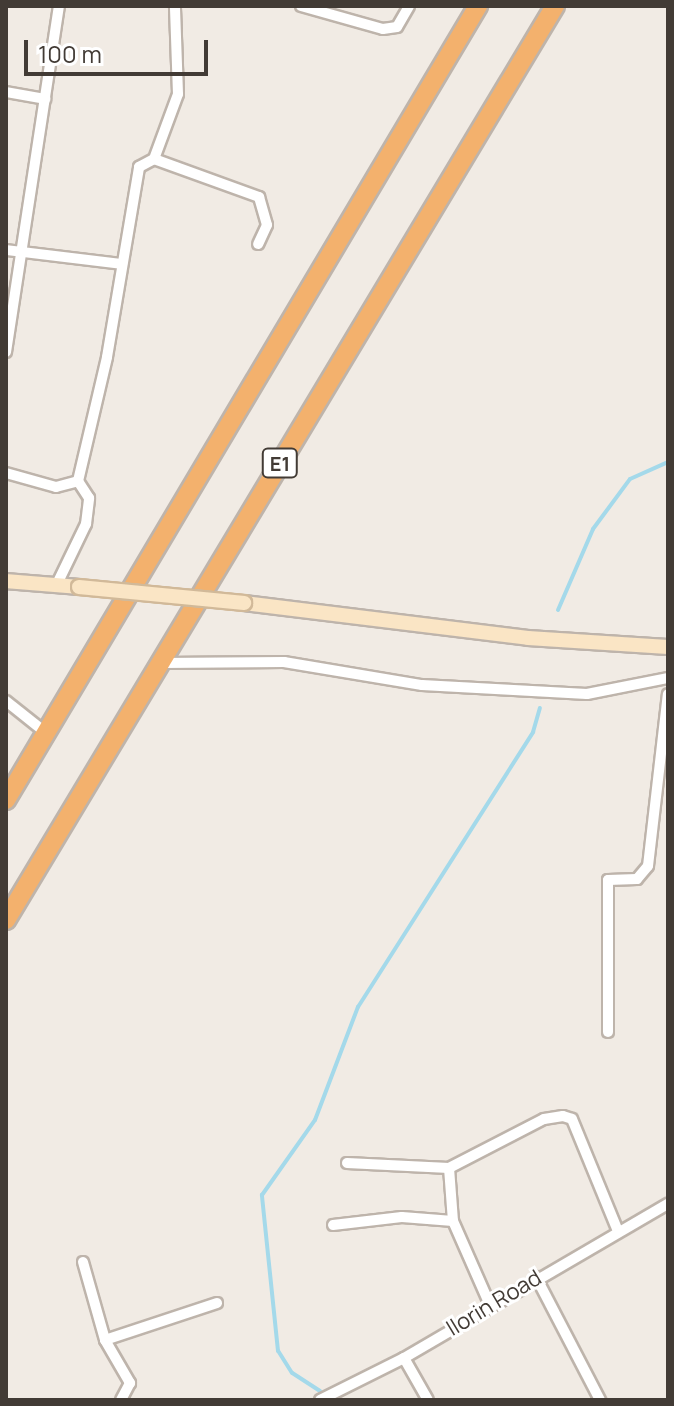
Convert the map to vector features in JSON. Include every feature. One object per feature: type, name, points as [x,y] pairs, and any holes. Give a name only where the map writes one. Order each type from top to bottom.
[{"type":"highway","points":[[6,800],[478,6]]},
{"type":"highway","name":"E1","points":[[6,920],[555,6]]},
{"type":"main road","points":[[6,581],[244,603],[528,638],[668,647]]},
{"type":"street","points":[[6,352],[59,6]]},
{"type":"street","points":[[57,584],[86,524],[89,498],[78,481],[139,167],[154,159],[178,94],[175,6]]},
{"type":"street","points":[[301,6],[383,29],[397,27],[409,6]]},
{"type":"street","points":[[6,92],[45,99]]},
{"type":"street","points":[[154,159],[259,197],[267,225],[258,244]]},
{"type":"street","points":[[6,250],[122,264]]},
{"type":"street","points":[[6,473],[56,487],[78,481]]},
{"type":"street","points":[[162,663],[284,662],[422,685],[587,694],[668,678]]},
{"type":"street","points":[[608,1032],[608,880],[637,879],[648,866],[668,694]]},
{"type":"street","points":[[6,701],[45,732]]},
{"type":"street","points":[[347,1163],[449,1168],[544,1119],[563,1116],[572,1119],[618,1231]]},
{"type":"street","points":[[449,1168],[453,1221],[490,1305]]},
{"type":"street","name":"Ilorin Road","points":[[320,1400],[404,1358],[536,1277],[618,1231],[667,1208]]},
{"type":"street","points":[[333,1225],[402,1217],[453,1221]]},
{"type":"street","points":[[83,1262],[105,1340],[130,1383],[121,1400]]},
{"type":"street","points":[[536,1277],[600,1400]]},
{"type":"street","points":[[105,1340],[217,1303]]},
{"type":"street","points":[[404,1358],[428,1400]]},
{"type":"waterway","points":[[558,610],[593,529],[630,479],[668,462]]},
{"type":"waterway","points":[[320,1391],[292,1373],[278,1351],[262,1195],[315,1120],[358,1007],[533,732],[540,708]]}]
